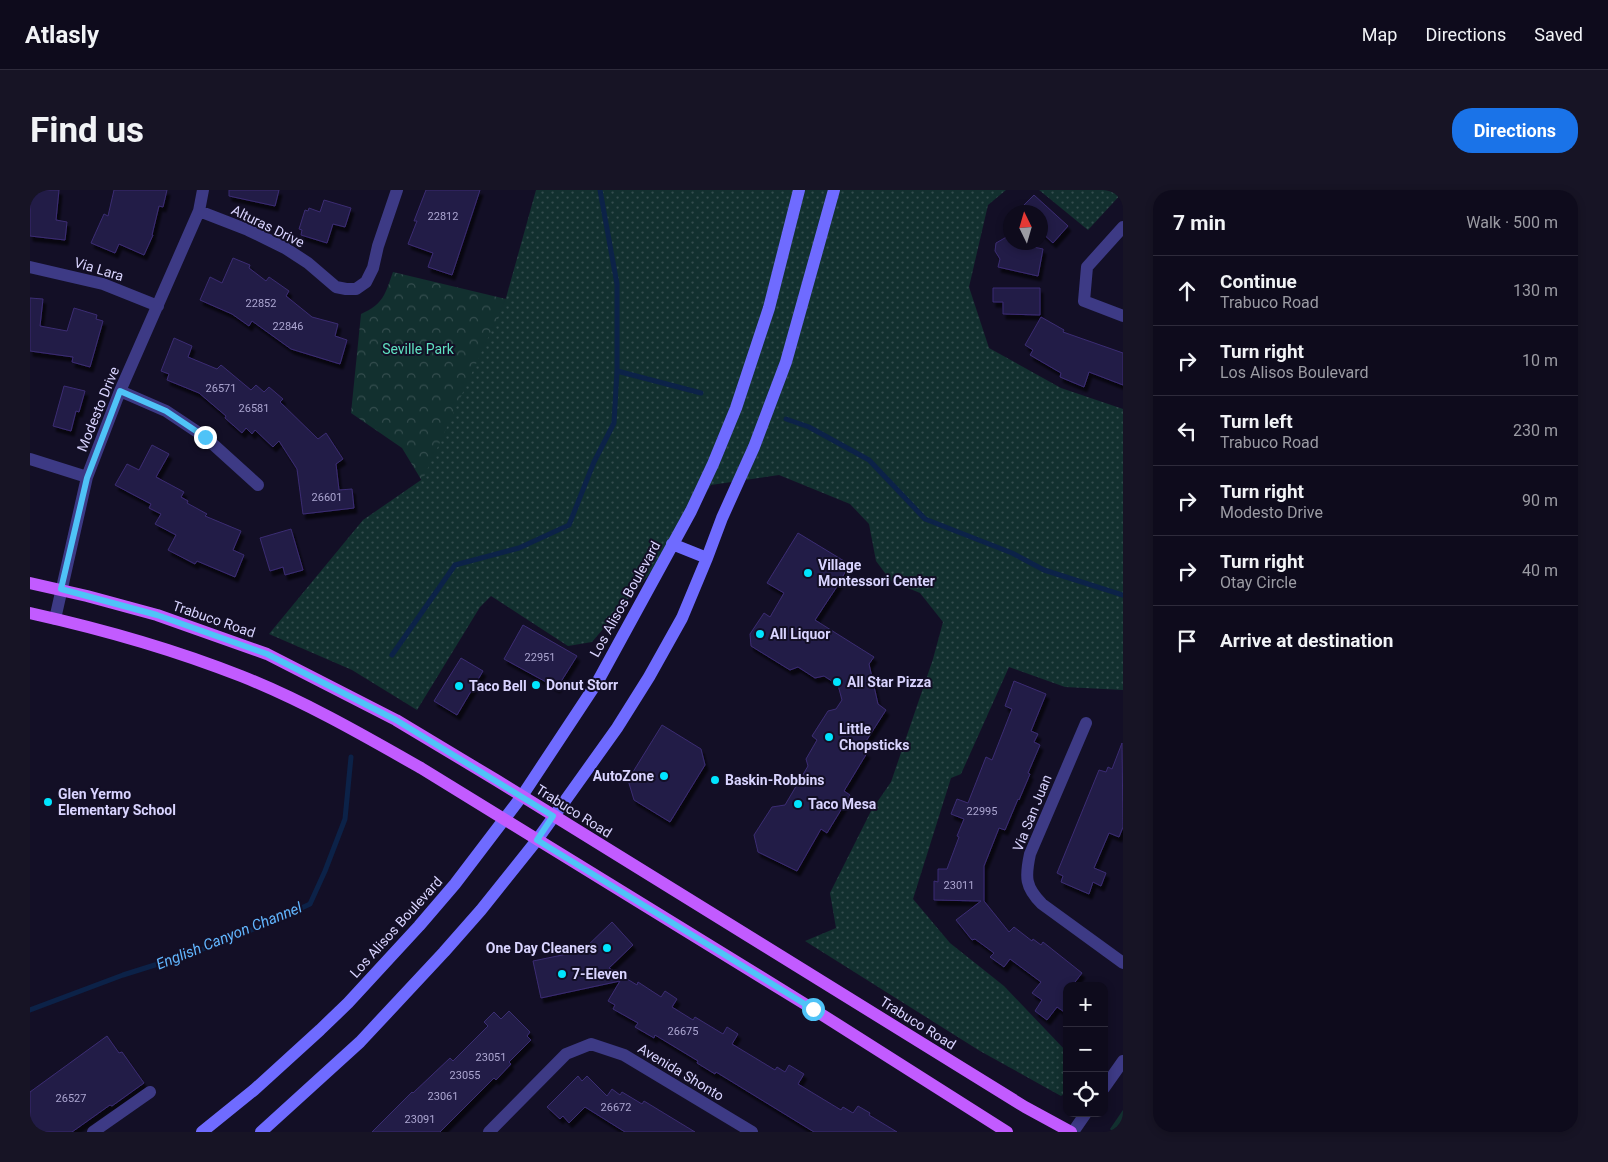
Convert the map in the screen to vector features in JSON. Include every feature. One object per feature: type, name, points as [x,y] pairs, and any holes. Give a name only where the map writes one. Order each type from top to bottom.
[{"type":"main road","name":"Los Alisos Boulevard","points":[[202,1132],[280,1066],[348,1003],[419,926],[455,884],[522,796],[598,681],[713,464],[736,408],[769,308],[799,190]]},
{"type":"main road","points":[[261,1132],[332,1068],[394,1007],[444,952],[537,840],[617,728],[649,677],[682,618],[722,518],[754,447],[786,362],[834,190]]},
{"type":"main road","points":[[672,544],[707,558]]},
{"type":"main road","name":"Trabuco Road","points":[[30,583],[61,589],[157,615],[267,654],[396,720],[1025,1107],[1072,1132]]},
{"type":"main road","points":[[30,613],[181,654],[243,677],[322,713],[358,732],[813,1009],[1007,1132]]},
{"type":"street","name":"Modesto Drive","points":[[55,619],[87,478],[120,391],[199,210],[204,190]]},
{"type":"street","name":"Alturas Drive","points":[[199,210],[248,230],[284,248],[308,263],[336,287],[356,289],[366,282],[373,268],[378,246],[397,190]]},
{"type":"street","points":[[1123,227],[1087,267],[1084,301],[1123,316]]},
{"type":"street","name":"Via Lara","points":[[30,267],[103,284],[158,306]]},
{"type":"street","points":[[120,391],[166,411],[205,437],[258,484]]},
{"type":"street","points":[[30,459],[87,478]]},
{"type":"street","name":"Via San Juan","points":[[1086,723],[1030,854],[1027,882],[1033,894],[1042,904],[1123,963]]},
{"type":"street","name":"Avenida Shonto","points":[[489,1132],[566,1054],[591,1044],[624,1056],[752,1132]]},
{"type":"street","points":[[1108,1082],[1123,1061]]},
{"type":"street","points":[[93,1132],[150,1092]]},
{"type":"street","points":[[1072,1132],[1083,1117]]},
{"type":"green space","points":[[536,190],[1006,190],[988,205],[969,287],[989,348],[1061,388],[1123,409],[1123,690],[1065,687],[1009,667],[961,774],[951,778],[913,899],[950,943],[1004,986],[1063,1048],[1063,1095],[1061,1096],[980,1051],[805,941],[836,928],[830,893],[871,811],[891,782],[933,659],[943,622],[920,593],[891,581],[876,561],[869,524],[850,504],[779,475],[711,485],[669,551],[592,642],[568,646],[491,596],[480,607],[417,710],[352,670],[269,634],[363,520],[421,480],[506,298]]},
{"type":"green space","points":[[1039,190],[1123,190],[1123,192],[1088,230]]},
{"type":"green space","name":"Seville Park","points":[[393,272],[506,299],[422,481],[402,448],[351,413],[361,314],[375,306],[383,298]]},
{"type":"green space","points":[[1123,1110],[1123,1132],[1113,1132],[1110,1129]]},
{"type":"building","points":[[30,190],[59,190],[56,220],[67,222],[65,240],[30,236]]},
{"type":"building","points":[[114,190],[167,190],[163,207],[159,206],[153,235],[144,255],[119,244],[115,253],[91,243],[104,214],[108,216]]},
{"type":"building","points":[[229,190],[279,190],[275,206],[229,196]]},
{"type":"building","points":[[426,190],[480,190],[452,275],[428,267],[433,253],[408,244],[417,221],[414,221]]},
{"type":"building","points":[[1034,195],[1045,205],[1024,205]]},
{"type":"building","points":[[324,200],[351,208],[345,227],[333,224],[327,243],[301,235],[302,230],[299,229],[305,210],[308,211],[309,208],[320,212]]},
{"type":"building","points":[[1048,208],[1068,226],[1053,243],[1048,238]]},
{"type":"building","points":[[1003,239],[1003,250],[1043,250],[1038,276],[998,267],[1000,259],[995,251],[996,243]]},
{"type":"building","points":[[233,258],[250,265],[249,268],[266,281],[269,277],[289,291],[286,296],[312,317],[338,324],[335,336],[347,340],[340,364],[291,349],[252,321],[249,326],[232,314],[200,300],[210,277],[222,283]]},
{"type":"building","points":[[993,288],[1040,288],[1040,315],[1003,314],[1003,302],[993,302]]},
{"type":"building","points":[[30,298],[43,299],[40,326],[67,331],[74,308],[97,315],[96,319],[103,321],[90,367],[72,362],[73,357],[30,351]]},
{"type":"building","points":[[1041,317],[1064,330],[1063,332],[1123,353],[1123,385],[1089,372],[1084,387],[1060,377],[1061,373],[1030,355],[1033,350],[1025,345]]},
{"type":"building","points":[[174,338],[192,346],[188,357],[217,369],[221,365],[251,390],[256,385],[264,392],[269,387],[283,399],[280,402],[318,439],[326,433],[343,459],[336,464],[339,490],[352,489],[354,508],[303,514],[297,469],[279,441],[273,447],[255,430],[252,434],[246,428],[242,433],[225,418],[226,416],[199,393],[167,380],[169,374],[161,371]]},
{"type":"building","points":[[64,386],[85,391],[79,412],[76,411],[71,431],[53,426]]},
{"type":"building","points":[[152,445],[169,454],[156,477],[184,492],[181,497],[188,501],[187,503],[207,514],[205,516],[241,531],[233,550],[244,555],[235,577],[197,561],[195,564],[168,550],[176,535],[155,524],[161,514],[149,508],[151,504],[115,485],[127,464],[139,470]]},
{"type":"building","points":[[291,529],[303,570],[285,575],[283,567],[270,571],[260,538]]},
{"type":"building","points":[[798,533],[849,564],[840,582],[815,620],[874,657],[869,664],[878,704],[886,710],[861,749],[867,753],[844,791],[850,795],[827,833],[821,829],[797,871],[758,852],[754,835],[772,807],[785,805],[808,766],[806,759],[817,740],[812,736],[828,711],[836,709],[842,700],[838,685],[824,676],[815,678],[798,667],[790,670],[751,646],[750,634],[764,613],[770,617],[784,593],[767,583]]},
{"type":"building","points":[[523,625],[577,656],[557,688],[504,659]]},
{"type":"building","name":"Taco Bell","points":[[461,658],[483,671],[457,715],[434,701]]},
{"type":"building","points":[[1014,681],[1046,694],[1031,731],[1038,734],[1034,742],[1040,745],[1028,773],[1030,774],[1005,830],[999,828],[984,866],[984,901],[1009,932],[1014,927],[1032,941],[1033,939],[1041,945],[1043,942],[1082,973],[1075,982],[1063,982],[1063,1011],[1057,1007],[1047,1020],[1035,1011],[1042,1000],[1032,993],[1041,982],[1010,959],[1004,967],[990,957],[994,953],[975,939],[972,940],[956,920],[981,901],[934,900],[934,881],[938,882],[938,869],[947,869],[964,819],[951,814],[957,799],[968,803],[986,757],[992,760],[1012,709],[1005,706]]},
{"type":"building","name":"AutoZone","points":[[662,725],[701,749],[705,765],[670,822],[634,800],[628,780]]},
{"type":"building","points":[[1122,743],[1123,827],[1119,837],[1109,833],[1094,868],[1106,873],[1101,886],[1093,882],[1089,894],[1061,882],[1063,876],[1057,873],[1099,770],[1106,772],[1108,767],[1112,769]]},
{"type":"building","points":[[612,922],[633,945],[609,968],[637,985],[638,982],[661,997],[665,991],[677,999],[672,1007],[693,1020],[695,1017],[723,1034],[727,1027],[738,1034],[732,1044],[775,1070],[777,1067],[785,1072],[789,1065],[804,1074],[798,1084],[841,1110],[843,1107],[853,1113],[858,1106],[897,1132],[814,1132],[716,1072],[715,1074],[697,1063],[698,1061],[655,1035],[654,1038],[635,1027],[638,1023],[613,1009],[615,1005],[608,1001],[620,981],[541,998],[533,961],[582,951]]},
{"type":"building","points":[[509,1011],[530,1032],[527,1036],[531,1040],[509,1062],[511,1064],[496,1080],[494,1078],[440,1132],[372,1132],[450,1058],[453,1061],[488,1026],[484,1022],[494,1012],[501,1019]]},
{"type":"building","points":[[107,1036],[119,1053],[122,1052],[144,1083],[72,1132],[30,1132],[30,1092]]},
{"type":"building","points":[[578,1076],[582,1081],[587,1076],[607,1096],[612,1089],[620,1095],[622,1092],[642,1104],[644,1101],[695,1132],[625,1132],[585,1107],[569,1123],[563,1116],[560,1119],[547,1107]]},
{"type":"waterway","name":"English Canyon Channel","points":[[392,655],[455,565],[519,548],[569,525],[594,462],[614,423],[617,371],[617,284],[600,190]]},
{"type":"waterway","points":[[617,371],[701,393]]},
{"type":"waterway","points":[[786,419],[809,427],[869,460],[925,519],[1012,553],[1044,570],[1123,595]]},
{"type":"waterway","name":"English Canyon Channel","points":[[30,1010],[123,975],[193,953],[274,921],[310,904],[345,819],[351,757]]},
{"type":"place","name":"Village Montessori Center","points":[[808,573]]},
{"type":"place","name":"All Liquor","points":[[760,634]]},
{"type":"place","name":"All Star Pizza","points":[[837,682]]},
{"type":"place","name":"Donut Storr","points":[[536,685]]},
{"type":"place","name":"Taco Bell","points":[[459,686]]},
{"type":"place","name":"Little Chopsticks","points":[[829,737]]},
{"type":"place","name":"AutoZone","points":[[664,776]]},
{"type":"place","name":"Baskin-Robbins","points":[[715,780]]},
{"type":"place","name":"Glen Yermo Elementary School","points":[[48,802]]},
{"type":"place","name":"Taco Mesa","points":[[798,804]]},
{"type":"place","name":"One Day Cleaners","points":[[607,948]]},
{"type":"place","name":"7-Eleven","points":[[562,974]]},
{"type":"route","points":[[205,437],[166,411],[120,391],[87,478],[61,589],[157,615],[267,654],[396,720],[553,816],[537,840],[813,1009]]}]
